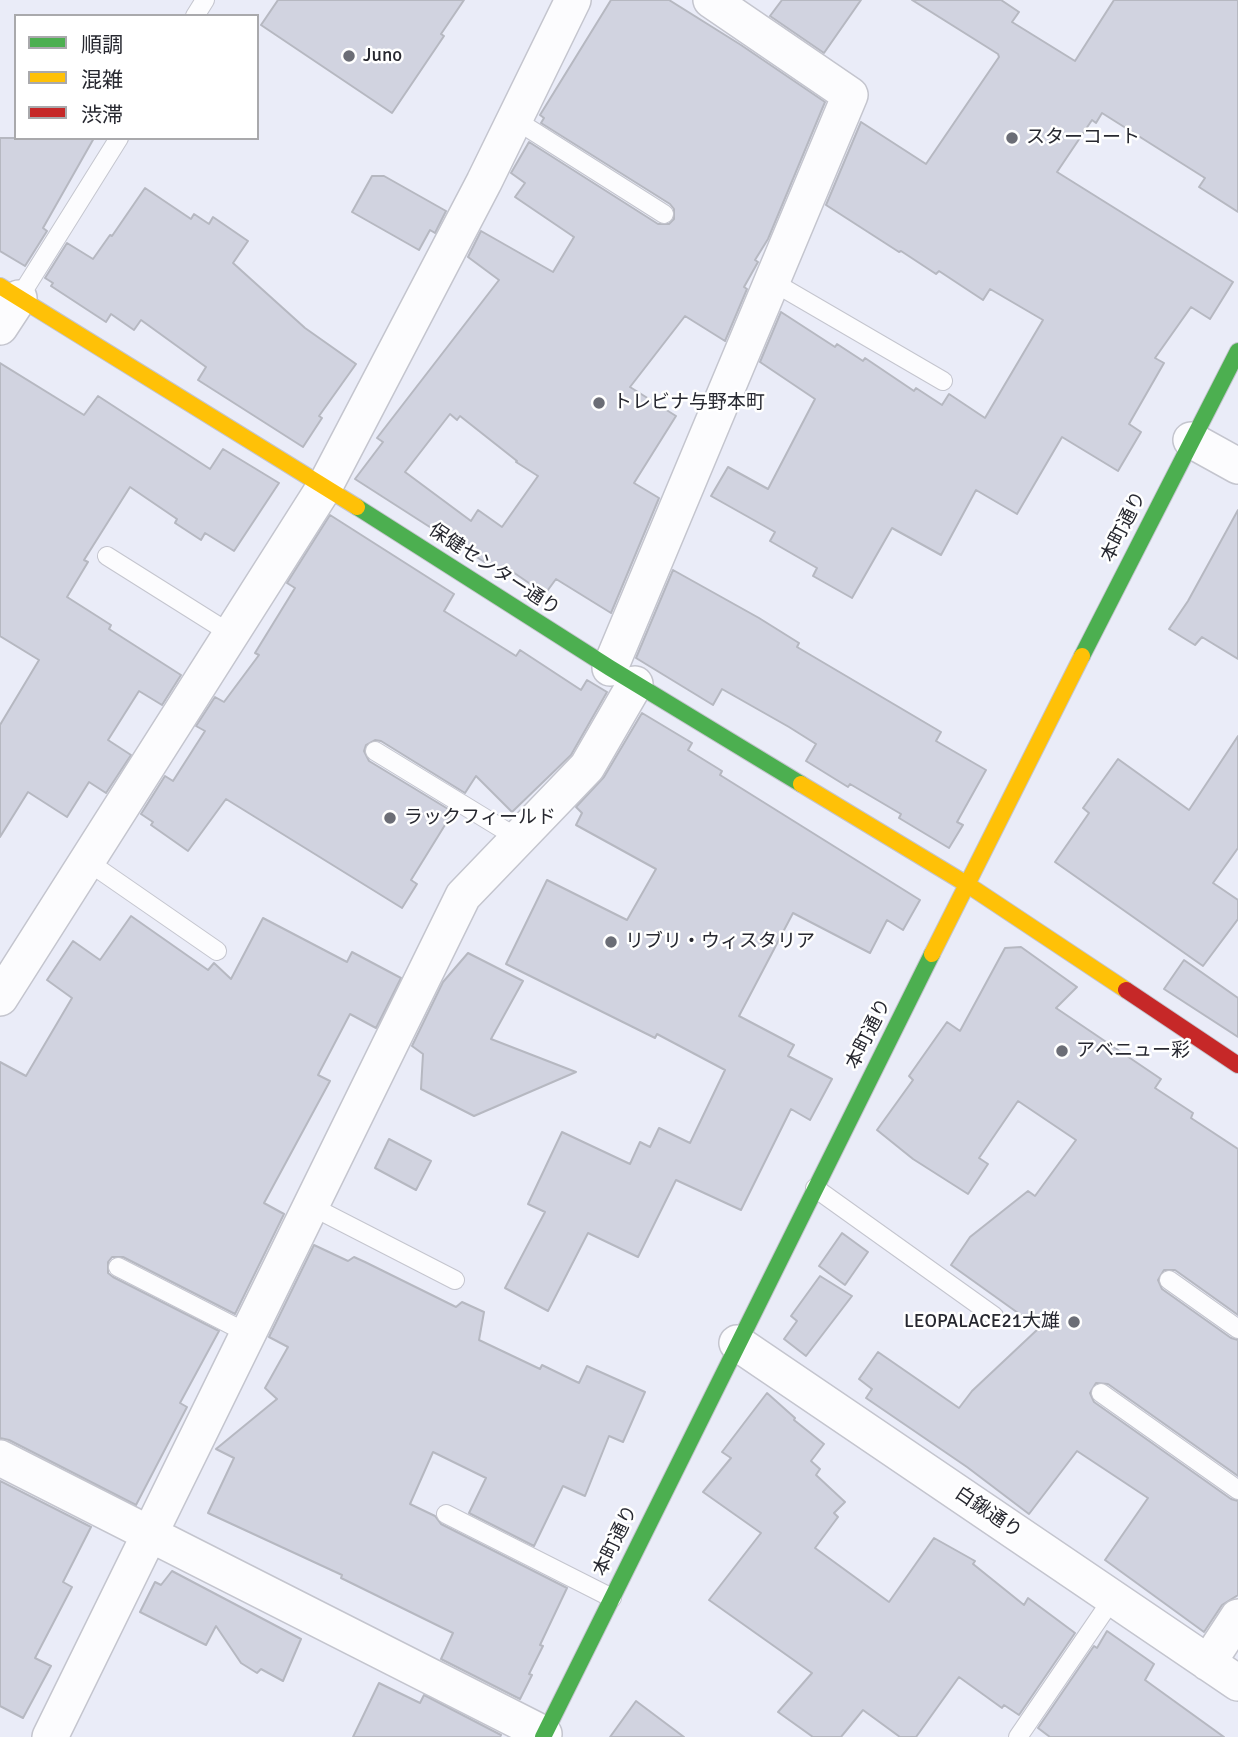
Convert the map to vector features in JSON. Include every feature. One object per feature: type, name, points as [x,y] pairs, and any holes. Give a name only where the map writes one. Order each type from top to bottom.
[{"type":"main road","name":"保健センター通り","points":[[9,292],[325,486],[623,676],[968,885],[1238,1065]]},
{"type":"main road","name":"本町通り","points":[[543,1735],[737,1343],[1238,351]]},
{"type":"street","points":[[3,986],[87,861],[325,486],[573,0]]},
{"type":"street","points":[[50,1737],[463,896],[587,767],[773,282],[850,95],[711,0]]},
{"type":"street","points":[[0,327],[9,292]]},
{"type":"street","points":[[1191,440],[1238,467]]},
{"type":"street","name":"白鍬通り","points":[[737,1343],[1238,1683]]},
{"type":"street","points":[[0,1458],[543,1735]]},
{"type":"street","points":[[1209,1663],[1238,1617]]},
{"type":"lane","points":[[514,119],[664,214]]},
{"type":"lane","points":[[9,292],[118,140]]},
{"type":"lane","points":[[773,282],[943,382]]},
{"type":"lane","points":[[107,556],[231,634]]},
{"type":"lane","points":[[374,751],[519,839]]},
{"type":"lane","points":[[87,861],[217,951]]},
{"type":"lane","points":[[815,1188],[994,1316]]},
{"type":"lane","points":[[312,1206],[455,1280]]},
{"type":"lane","points":[[118,1266],[248,1334]]},
{"type":"lane","points":[[1169,1280],[1238,1329]]},
{"type":"lane","points":[[1101,1393],[1238,1490]]},
{"type":"lane","points":[[446,1514],[612,1598]]},
{"type":"lane","points":[[1018,1737],[1113,1598]]},
{"type":"building","points":[[278,0],[464,0],[441,34],[444,36],[392,113],[261,25]]},
{"type":"building","points":[[611,0],[669,0],[825,102],[768,239],[755,260],[758,262],[744,287],[747,289],[725,341],[685,316],[630,387],[676,416],[634,483],[659,498],[611,613],[556,579],[545,594],[507,568],[503,574],[355,479],[383,442],[377,438],[499,280],[468,257],[481,231],[553,272],[574,237],[515,197],[525,183],[511,173],[529,142],[658,224],[669,224],[674,219],[674,209],[670,204],[541,123],[544,118],[540,115]],"holes":[[[450,414],[457,420],[460,416],[516,462],[538,476],[502,527],[478,510],[471,521],[405,472]]]},
{"type":"building","points":[[782,0],[861,0],[824,53],[770,16]]},
{"type":"building","points":[[912,0],[1001,0],[1019,12],[1012,22],[1075,61],[1114,0],[1238,0],[1238,212],[1199,187],[1205,178],[1102,113],[1096,123],[1092,120],[1057,172],[1233,282],[1210,319],[1191,307],[1155,358],[1164,363],[1129,424],[1141,432],[1118,471],[1062,437],[1017,514],[976,490],[941,555],[892,528],[852,598],[813,576],[817,568],[770,541],[775,532],[711,496],[728,467],[768,489],[815,399],[760,362],[781,312],[835,347],[837,344],[863,361],[865,358],[914,391],[916,388],[942,405],[949,394],[985,418],[1043,320],[990,289],[983,300],[939,271],[936,274],[899,252],[826,205],[861,122],[926,164],[999,57]]},
{"type":"building","points":[[0,138],[93,140],[43,228],[47,231],[25,266],[0,251]]},
{"type":"building","points":[[372,176],[384,176],[446,211],[435,233],[430,230],[419,250],[352,212]]},
{"type":"building","points":[[145,188],[191,219],[194,214],[209,224],[213,217],[248,241],[233,263],[305,328],[356,364],[319,416],[322,418],[303,447],[198,380],[206,367],[141,320],[134,330],[111,314],[106,322],[51,286],[53,283],[45,278],[67,243],[93,259]]},
{"type":"building","points":[[0,363],[84,415],[98,396],[210,469],[223,449],[279,483],[234,551],[205,533],[201,540],[175,523],[177,519],[130,487],[84,560],[88,562],[67,597],[111,625],[109,629],[181,675],[162,705],[139,691],[108,740],[131,755],[106,793],[89,782],[67,817],[28,792],[0,837],[0,725],[39,660],[0,636]]},
{"type":"building","points":[[1238,510],[1238,659],[1202,637],[1195,645],[1169,629],[1188,601]]},
{"type":"building","points":[[330,515],[454,594],[444,611],[516,656],[520,650],[581,690],[587,680],[607,692],[571,755],[512,812],[476,776],[465,793],[381,741],[375,740],[366,745],[364,751],[369,761],[453,812],[411,880],[417,884],[402,908],[226,799],[188,851],[151,825],[153,822],[141,814],[165,776],[173,781],[205,731],[196,726],[215,697],[224,702],[259,655],[255,653],[295,588],[287,583]]},
{"type":"building","points":[[673,570],[759,618],[799,643],[797,647],[941,732],[936,741],[986,770],[957,822],[963,825],[949,848],[899,818],[901,814],[850,784],[848,787],[806,761],[816,744],[789,727],[722,689],[713,705],[636,658]]},
{"type":"building","points":[[642,713],[692,743],[688,750],[722,771],[720,775],[920,900],[903,930],[887,920],[870,953],[793,913],[739,1016],[794,1045],[788,1056],[832,1079],[810,1120],[791,1109],[741,1210],[676,1180],[638,1257],[588,1233],[548,1311],[505,1288],[545,1212],[528,1204],[562,1132],[630,1164],[640,1142],[650,1147],[659,1128],[690,1143],[725,1070],[657,1034],[655,1038],[506,964],[547,880],[627,920],[656,869],[576,825],[582,813],[576,807],[604,777]]},
{"type":"building","points":[[1238,736],[1238,848],[1213,883],[1238,900],[1238,919],[1203,966],[1055,862],[1089,813],[1083,808],[1118,759],[1189,810]]},
{"type":"building","points":[[131,916],[208,970],[214,963],[231,979],[263,918],[347,962],[352,952],[401,978],[376,1028],[350,1014],[318,1075],[330,1081],[264,1203],[284,1214],[235,1314],[123,1257],[112,1257],[108,1262],[108,1273],[113,1277],[219,1331],[180,1403],[187,1407],[136,1505],[9,1440],[0,1438],[0,1062],[26,1076],[72,998],[47,980],[73,941],[100,960]]},
{"type":"building","points":[[1021,947],[1077,987],[1056,1008],[1161,1079],[1155,1088],[1193,1113],[1191,1118],[1238,1149],[1238,1315],[1175,1270],[1164,1270],[1158,1280],[1162,1289],[1231,1338],[1238,1340],[1238,1476],[1108,1384],[1096,1383],[1090,1393],[1094,1402],[1231,1499],[1238,1501],[1238,1595],[1222,1605],[1204,1632],[1105,1560],[1148,1498],[1077,1451],[1029,1514],[967,1467],[866,1398],[872,1389],[859,1379],[878,1352],[959,1408],[972,1391],[1039,1328],[951,1265],[970,1237],[1028,1191],[1035,1196],[1076,1140],[1018,1101],[979,1158],[988,1164],[968,1194],[913,1159],[877,1130],[913,1080],[909,1076],[947,1022],[960,1031],[1005,948]]},
{"type":"building","points":[[468,953],[523,981],[491,1039],[576,1072],[474,1116],[421,1089],[423,1054],[412,1046],[443,982]]},
{"type":"building","points":[[1184,960],[1238,998],[1238,1037],[1164,989]]},
{"type":"building","points":[[389,1139],[431,1161],[416,1190],[375,1168]]},
{"type":"building","points":[[842,1233],[868,1252],[845,1285],[819,1266]]},
{"type":"building","points":[[314,1245],[348,1261],[354,1257],[456,1307],[462,1302],[484,1312],[479,1340],[540,1369],[542,1365],[579,1383],[587,1366],[645,1392],[623,1442],[609,1436],[585,1496],[563,1486],[534,1546],[469,1513],[486,1478],[433,1452],[410,1504],[435,1516],[441,1524],[567,1588],[540,1645],[543,1646],[520,1699],[441,1659],[453,1633],[341,1578],[342,1575],[208,1513],[234,1458],[216,1449],[277,1399],[265,1388],[288,1347],[269,1337]]},
{"type":"building","points":[[820,1276],[852,1296],[806,1356],[784,1339],[797,1321],[791,1316]]},
{"type":"building","points":[[767,1393],[795,1418],[794,1420],[824,1444],[811,1461],[820,1469],[816,1475],[845,1502],[834,1513],[838,1517],[815,1548],[889,1602],[934,1538],[975,1561],[973,1564],[1024,1605],[1028,1598],[1075,1633],[1019,1715],[1004,1705],[1002,1708],[959,1677],[916,1737],[900,1737],[863,1710],[841,1737],[813,1737],[778,1712],[812,1673],[709,1600],[761,1533],[703,1492],[731,1458],[722,1452]]},
{"type":"building","points":[[0,1481],[91,1527],[63,1582],[72,1587],[35,1658],[51,1666],[23,1718],[0,1706]]},
{"type":"building","points":[[172,1571],[301,1639],[283,1681],[261,1669],[257,1673],[241,1663],[216,1626],[206,1645],[140,1612],[155,1582],[161,1585]]},
{"type":"building","points":[[1107,1631],[1154,1664],[1145,1680],[1224,1737],[1050,1737],[1038,1728]]},
{"type":"building","points":[[379,1683],[420,1703],[424,1695],[501,1735],[353,1737]]},
{"type":"building","points":[[636,1701],[684,1737],[610,1737]]},
{"type":"traffic: fast","points":[[1082,656],[1238,351]]},
{"type":"traffic: fast","points":[[357,507],[610,668],[801,784]]},
{"type":"traffic: fast","points":[[543,1737],[932,954]]},
{"type":"traffic: slow","points":[[0,286],[357,507]]},
{"type":"traffic: slow","points":[[932,954],[1082,656]]},
{"type":"traffic: slow","points":[[801,784],[968,885],[1126,990]]},
{"type":"traffic: jam","points":[[1126,990],[1238,1065]]},
{"type":"place","name":"Juno","points":[[349,56]]},
{"type":"place","name":"スターコート","points":[[1012,138]]},
{"type":"place","name":"トレビナ与野本町","points":[[599,403]]},
{"type":"place","name":"ラックフィールド","points":[[390,818]]},
{"type":"place","name":"リブリ・ウィスタリア","points":[[611,942]]},
{"type":"place","name":"アベニュー彩","points":[[1062,1051]]},
{"type":"place","name":"LEOPALACE21大雄","points":[[1074,1322]]}]
